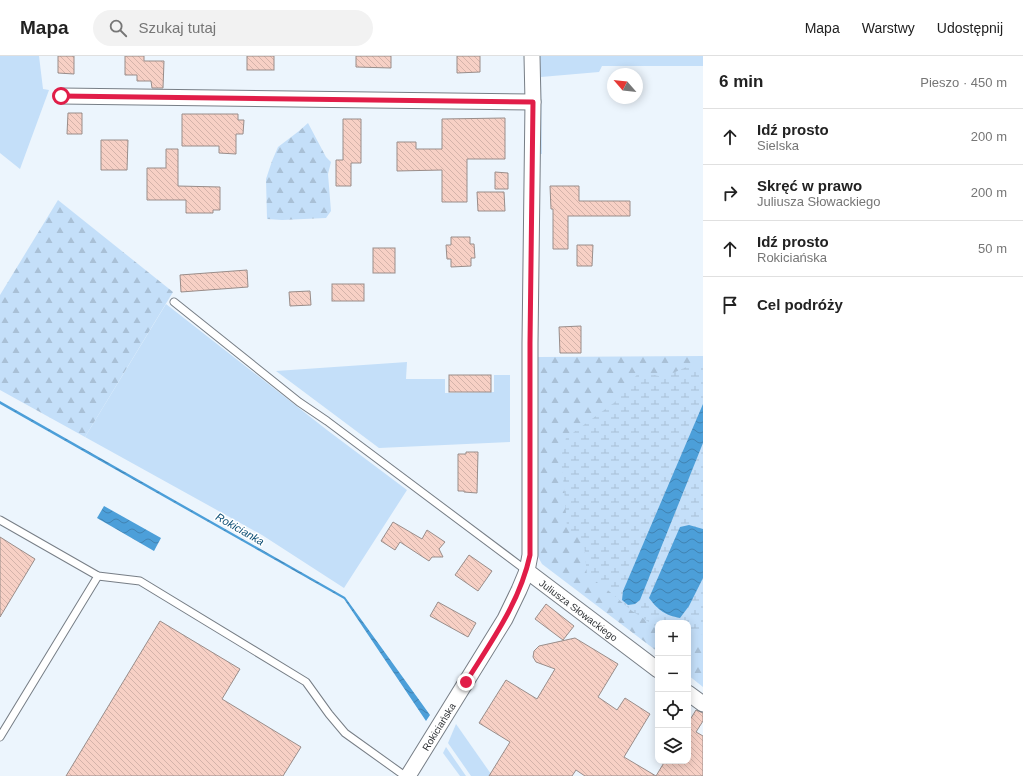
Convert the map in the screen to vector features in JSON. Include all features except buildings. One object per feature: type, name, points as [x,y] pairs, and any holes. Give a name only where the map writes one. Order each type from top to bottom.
[{"type":"street","points":[[527,571],[530,555],[532,56]]},
{"type":"street","points":[[61,96],[533,102]]},
{"type":"street","name":"Juliusza Słowackiego","points":[[527,571],[655,668]]},
{"type":"street","name":"Rokiciańska","points":[[406,776],[505,619],[527,571]]},
{"type":"street","points":[[691,695],[703,704]]},
{"type":"lane","points":[[174,302],[299,402],[327,421],[527,571]]},
{"type":"lane","points":[[0,520],[98,576],[140,581],[306,682],[345,733],[406,776]]},
{"type":"lane","points":[[0,737],[98,576]]},
{"type":"green space","points":[[0,56],[39,56],[43,89],[49,90],[20,169],[0,153]]},
{"type":"green space","points":[[537,56],[703,56],[703,66],[602,66],[599,72],[541,77],[542,154],[536,154]]},
{"type":"green space","points":[[308,123],[326,157],[331,162],[328,174],[331,211],[326,218],[282,220],[267,219],[266,179],[272,161],[278,147]]},
{"type":"green space","points":[[58,200],[173,292],[85,437],[0,390],[0,295]]},
{"type":"green space","points":[[166,304],[327,430],[407,490],[344,588],[262,535],[85,437]]},
{"type":"green space","points":[[703,356],[703,687],[691,677],[691,620],[655,620],[655,650],[542,564],[537,555],[538,357]]},
{"type":"green space","points":[[407,362],[406,379],[445,379],[445,393],[494,392],[494,375],[510,375],[510,442],[379,448],[276,371]]},
{"type":"green space","points":[[693,364],[703,364],[703,634],[691,636],[691,620],[655,620],[655,626],[632,611],[603,586],[587,576],[584,543],[567,527],[561,458],[566,438],[615,402],[639,372],[664,377]]},
{"type":"green space","points":[[456,724],[491,774],[489,776],[471,776],[448,743]]},
{"type":"green space","points":[[446,747],[466,776],[460,776],[443,753]]},
{"type":"water","points":[[0,401],[345,597],[430,715],[426,721],[344,599],[0,404]]},
{"type":"water","points":[[703,404],[703,443],[640,600],[635,604],[628,605],[622,600],[623,591]]},
{"type":"water","points":[[104,506],[161,538],[154,551],[97,518]]},
{"type":"water","points":[[689,525],[703,529],[703,578],[689,606],[680,618],[663,612],[649,598],[680,527]]},
{"type":"route","points":[[61,96],[533,102],[530,343],[530,555],[527,571],[505,619],[466,682]]},
{"type":"water label","name":"Rokicianka","points":[[240,529]]}]
